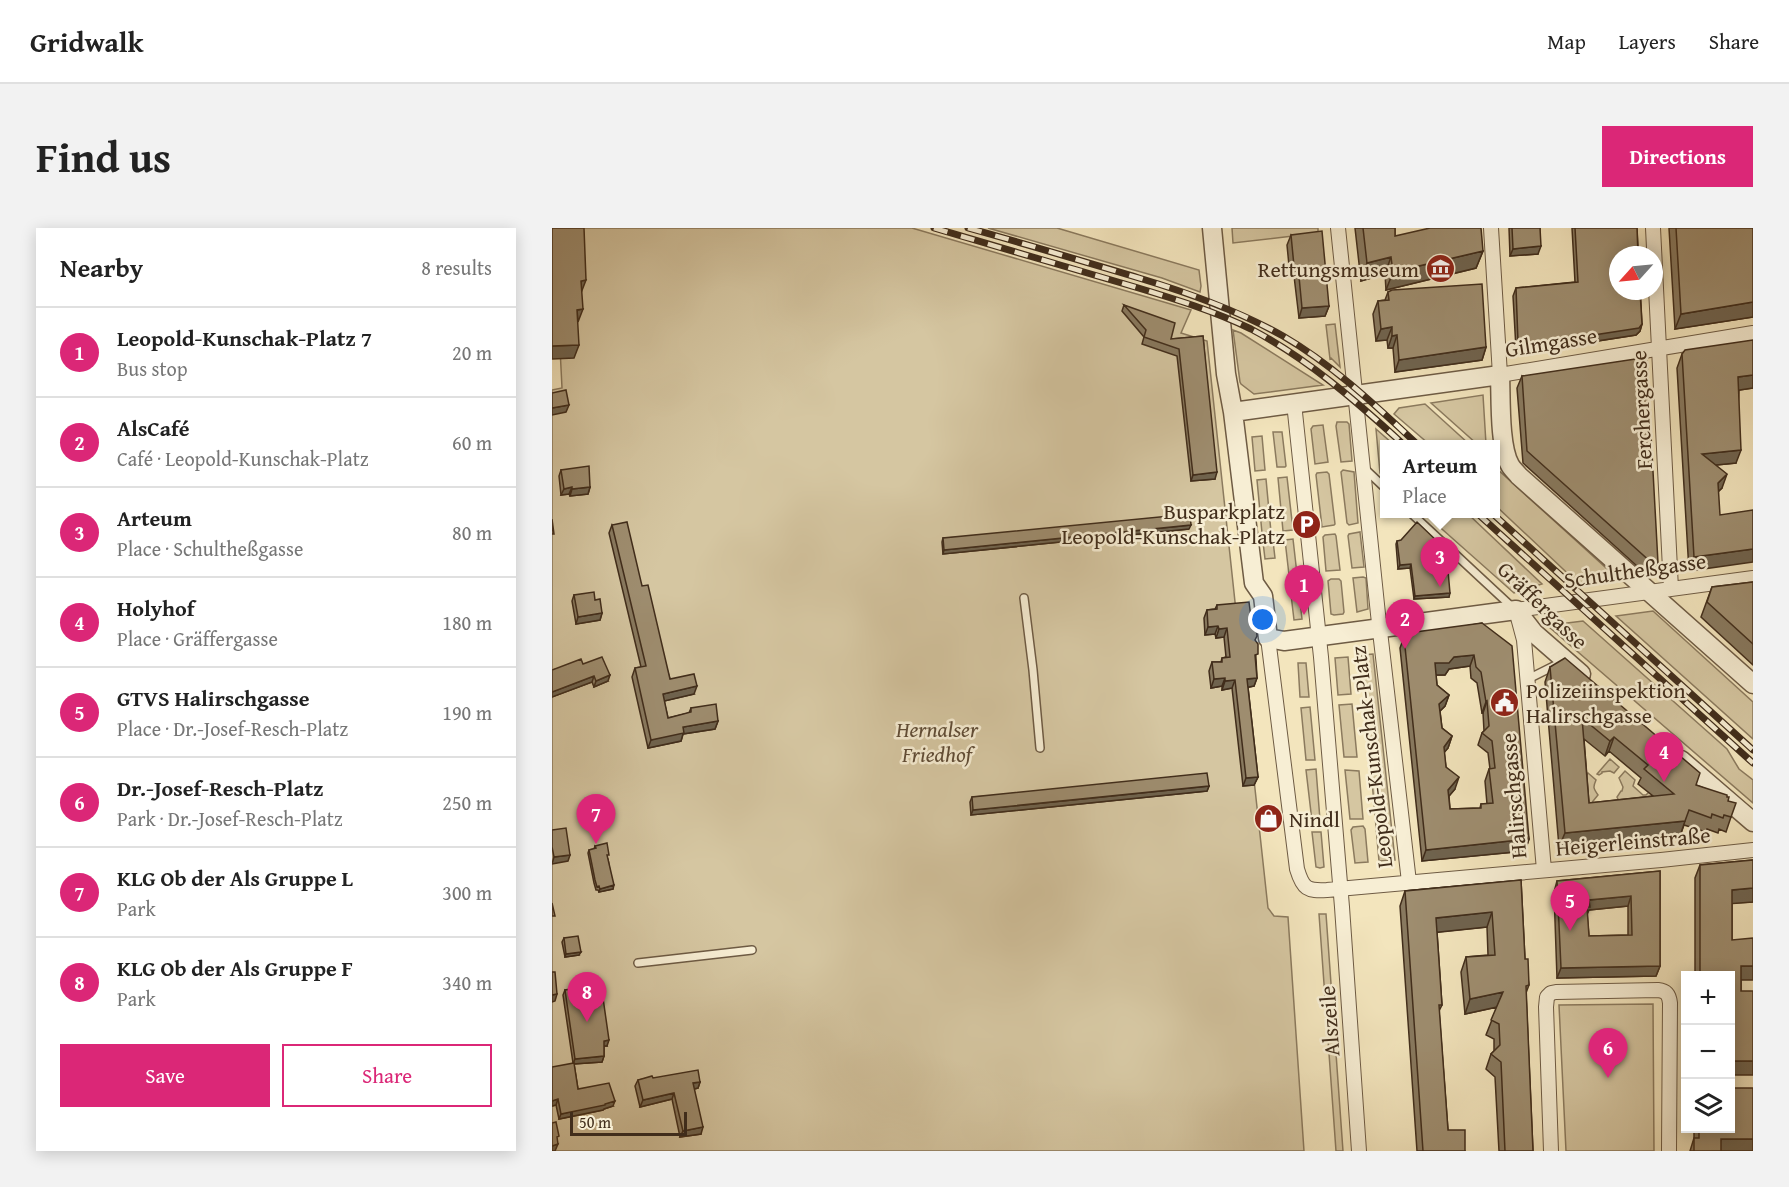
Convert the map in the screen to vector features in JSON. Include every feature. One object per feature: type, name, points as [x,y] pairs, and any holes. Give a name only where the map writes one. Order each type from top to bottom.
[{"type":"street","name":"Leopold-Kunschak-Platz","points":[[1212,228],[1226,374],[1233,412],[1254,583],[1263,596],[1297,869],[1305,887],[1314,891],[1409,882],[1338,228]]},
{"type":"street","points":[[1491,228],[1504,443],[1510,466],[1753,684]]},
{"type":"street","name":"Ferchergasse","points":[[1653,228],[1671,589]]},
{"type":"street","name":"Gilmgasse","points":[[1355,395],[1500,375],[1753,333]]},
{"type":"street","points":[[1233,412],[1355,395]]},
{"type":"street","name":"Leopold-Kunschak-Platz","points":[[1294,403],[1319,637],[1341,889]]},
{"type":"street","name":"Schultheßgasse","points":[[1380,629],[1753,578]]},
{"type":"street","name":"Gräffergasse","points":[[1516,610],[1534,633],[1594,685]]},
{"type":"street","name":"Halirschgasse","points":[[1516,610],[1524,640],[1544,870]]},
{"type":"street","name":"Leopold-Kunschak-Platz","points":[[1268,638],[1284,641],[1380,629]]},
{"type":"street","points":[[1665,746],[1753,822]]},
{"type":"street","name":"Heigerleinstraße","points":[[1409,882],[1753,850]]},
{"type":"street","name":"Alszeile","points":[[1341,889],[1359,1151]]},
{"type":"street","points":[[1551,1151],[1547,997],[1556,992],[1658,990],[1668,994],[1670,1003],[1669,1151]]},
{"type":"lane","points":[[1363,467],[1380,484]]},
{"type":"lane","name":"Gräffergasse","points":[[1417,518],[1516,610]]},
{"type":"lane","points":[[1024,598],[1040,748]]},
{"type":"lane","points":[[1526,680],[1566,660]]},
{"type":"lane","points":[[638,963],[752,950]]},
{"type":"green space","name":"Hernalser Friedhof","points":[[554,228],[912,228],[1191,310],[1181,333],[1207,341],[1236,611],[1256,663],[1252,663],[1254,686],[1244,688],[1268,908],[1274,916],[1288,917],[1304,1151],[552,1151],[552,390],[562,388]]},
{"type":"green space","points":[[988,228],[1057,228],[1199,270],[1200,292],[1162,278]]},
{"type":"green space","points":[[1232,228],[1318,228],[1318,233],[1233,243]]},
{"type":"green space","points":[[1335,324],[1340,367],[1330,359],[1326,325]]},
{"type":"green space","points":[[1233,330],[1323,385],[1254,394],[1240,382]]},
{"type":"green space","points":[[1483,395],[1486,440],[1473,440],[1431,403]]},
{"type":"green space","points":[[1425,404],[1465,440],[1424,440],[1394,414],[1399,408]]},
{"type":"green space","points":[[1337,422],[1349,424],[1352,461],[1341,462]]},
{"type":"green space","points":[[1323,425],[1328,462],[1315,464],[1311,429],[1313,426]]},
{"type":"green space","points":[[1376,429],[1388,440],[1380,440],[1380,473]]},
{"type":"green space","points":[[1273,432],[1282,432],[1285,467],[1277,467]]},
{"type":"green space","points":[[1262,436],[1265,470],[1255,471],[1252,437]]},
{"type":"green space","points":[[1343,470],[1354,472],[1358,523],[1349,525],[1341,472]]},
{"type":"green space","points":[[1327,472],[1335,524],[1322,527],[1316,475]]},
{"type":"green space","points":[[1500,472],[1616,577],[1616,580],[1580,585],[1500,510]]},
{"type":"green space","points":[[1287,477],[1293,530],[1283,531],[1278,478]]},
{"type":"green space","points":[[1266,479],[1271,532],[1262,533],[1257,480]]},
{"type":"green space","points":[[1430,518],[1472,518],[1542,584],[1514,593]]},
{"type":"green space","points":[[1360,532],[1364,567],[1352,568],[1348,536]]},
{"type":"green space","points":[[1335,534],[1340,570],[1326,571],[1323,537]]},
{"type":"green space","points":[[1293,539],[1297,574],[1289,575],[1285,540]]},
{"type":"green space","points":[[1273,541],[1275,558],[1265,559],[1263,542]]},
{"type":"green space","points":[[1353,578],[1366,578],[1368,609],[1357,612]]},
{"type":"green space","points":[[1331,579],[1341,581],[1343,614],[1331,614],[1328,581]]},
{"type":"green space","points":[[1298,585],[1302,619],[1294,620],[1290,586]]},
{"type":"green space","points":[[1653,611],[1753,702],[1753,739],[1616,616]]},
{"type":"green space","points":[[1583,621],[1727,749],[1739,769],[1753,780],[1753,803],[1549,627]]},
{"type":"green space","points":[[1373,654],[1395,860],[1379,861],[1361,655]]},
{"type":"green space","points":[[1348,657],[1351,694],[1338,695],[1335,658]]},
{"type":"green space","points":[[1298,663],[1306,663],[1309,697],[1300,697]]},
{"type":"green space","points":[[1352,704],[1357,757],[1344,757],[1339,705]]},
{"type":"green space","points":[[1310,707],[1315,760],[1306,760],[1301,708]]},
{"type":"green space","points":[[1610,759],[1619,767],[1614,773],[1610,771],[1597,774]]},
{"type":"green space","points":[[1316,769],[1320,820],[1313,823],[1306,770]]},
{"type":"green space","points":[[1345,770],[1359,771],[1363,819],[1350,819]]},
{"type":"green space","points":[[1625,771],[1635,780],[1633,786],[1643,795],[1649,792],[1654,796],[1620,803],[1617,797],[1623,787],[1619,778]]},
{"type":"green space","points":[[1588,773],[1596,780],[1594,788],[1598,795],[1589,806],[1586,776]]},
{"type":"green space","points":[[1363,826],[1368,862],[1355,863],[1351,830],[1353,827]]},
{"type":"green space","points":[[1312,832],[1321,832],[1324,867],[1316,867]]},
{"type":"green space","points":[[1319,914],[1326,914],[1343,1151],[1336,1151]]},
{"type":"green space","points":[[1653,1004],[1654,1151],[1566,1151],[1559,1005]]},
{"type":"building","points":[[552,228],[584,228],[586,280],[581,281],[583,309],[577,310],[579,345],[552,346]]},
{"type":"building","points":[[1363,228],[1395,228],[1395,236],[1430,228],[1481,228],[1483,251],[1393,272],[1391,257],[1367,263]]},
{"type":"building","points":[[1512,228],[1540,228],[1541,246],[1513,249]]},
{"type":"building","points":[[1575,228],[1637,228],[1638,246],[1609,246],[1609,300],[1641,300],[1642,324],[1639,328],[1522,346],[1518,342],[1516,288],[1578,282]]},
{"type":"building","points":[[1676,228],[1753,228],[1753,302],[1681,314]]},
{"type":"building","points":[[1322,231],[1329,306],[1302,308],[1298,266],[1294,266],[1291,235]]},
{"type":"building","points":[[1482,284],[1486,347],[1399,360],[1397,335],[1392,336],[1392,327],[1381,329],[1378,301],[1389,300],[1388,292],[1392,290]]},
{"type":"building","points":[[1124,305],[1175,323],[1171,339],[1203,336],[1217,472],[1193,475],[1179,349],[1144,337],[1146,330]]},
{"type":"building","points":[[1753,340],[1753,375],[1738,377],[1741,450],[1702,454],[1727,474],[1718,483],[1720,515],[1753,510],[1753,549],[1694,557],[1682,354],[1685,350]]},
{"type":"building","points":[[1642,358],[1647,361],[1658,563],[1652,563],[1527,451],[1522,376]]},
{"type":"building","points":[[566,390],[569,405],[552,408],[552,393]]},
{"type":"building","points":[[589,466],[590,487],[564,489],[561,470]]},
{"type":"building","points":[[1190,514],[1191,525],[944,550],[943,538]]},
{"type":"building","points":[[627,522],[642,586],[648,585],[670,679],[694,674],[697,686],[663,694],[668,718],[691,712],[691,708],[716,704],[718,721],[683,727],[684,733],[651,740],[635,668],[646,666],[612,525]]},
{"type":"building","points":[[1417,522],[1437,541],[1438,549],[1446,548],[1450,593],[1415,596],[1411,564],[1400,565],[1397,541],[1401,540]]},
{"type":"building","points":[[1753,582],[1753,644],[1707,602],[1712,587]]},
{"type":"building","points":[[594,592],[595,600],[600,599],[602,613],[578,617],[574,595]]},
{"type":"building","points":[[1249,602],[1252,625],[1256,625],[1255,640],[1258,644],[1258,654],[1255,655],[1257,678],[1247,679],[1258,777],[1246,778],[1235,680],[1214,679],[1212,662],[1222,662],[1222,658],[1230,657],[1227,628],[1208,627],[1207,610],[1217,609],[1217,605]]},
{"type":"building","points":[[1482,623],[1512,646],[1529,839],[1426,850],[1404,637],[1408,633]],"holes":[[[1474,655],[1476,667],[1481,672],[1487,701],[1489,726],[1482,733],[1492,741],[1495,768],[1489,769],[1493,803],[1481,804],[1481,808],[1450,809],[1448,790],[1459,777],[1446,767],[1444,747],[1452,736],[1442,728],[1439,704],[1449,695],[1437,685],[1435,663],[1449,663],[1454,657]]]},
{"type":"building","points":[[602,657],[610,675],[596,681],[594,676],[552,692],[552,670],[581,659],[583,664]]},
{"type":"building","points":[[1565,658],[1700,773],[1696,785],[1727,795],[1728,801],[1736,803],[1731,817],[1724,815],[1723,818],[1712,814],[1711,818],[1689,810],[1685,821],[1565,833],[1550,667]],"holes":[[[1582,718],[1610,741],[1614,737],[1648,765],[1644,769],[1674,794],[1589,803]]]},
{"type":"building","points":[[1207,773],[1209,786],[973,810],[972,797]]},
{"type":"building","points":[[566,828],[570,855],[554,857],[552,830]]},
{"type":"building","points":[[607,843],[609,855],[607,855],[614,885],[600,889],[595,880],[589,850]]},
{"type":"building","points":[[1753,860],[1753,888],[1732,890],[1732,940],[1753,938],[1753,966],[1741,966],[1741,991],[1753,991],[1753,1061],[1735,1061],[1735,971],[1700,971],[1700,865]]},
{"type":"building","points":[[1660,871],[1660,966],[1561,968],[1557,881]],"holes":[[[1631,896],[1632,935],[1589,936],[1587,907],[1590,907],[1589,900]]]},
{"type":"building","points":[[1521,880],[1525,959],[1528,959],[1529,985],[1526,986],[1533,1151],[1505,1151],[1501,1062],[1491,1054],[1500,1045],[1499,1024],[1491,1020],[1503,992],[1470,999],[1466,957],[1495,955],[1492,912],[1436,918],[1442,1005],[1439,1005],[1448,1130],[1465,1130],[1465,1151],[1423,1151],[1405,891]]},
{"type":"building","points":[[578,936],[581,952],[566,954],[564,938]]},
{"type":"building","points":[[552,972],[555,972],[557,994],[552,995]]},
{"type":"building","points":[[578,988],[579,1001],[603,998],[609,1040],[604,1041],[604,1056],[575,1059],[565,990]]},
{"type":"building","points":[[574,1063],[578,1089],[609,1083],[615,1101],[561,1114],[558,1099],[552,1101],[552,1067]]},
{"type":"building","points":[[698,1070],[700,1082],[693,1083],[703,1127],[683,1131],[674,1093],[643,1100],[638,1080]]},
{"type":"building","points":[[1735,1088],[1753,1088],[1753,1139],[1721,1139],[1721,1151],[1694,1151],[1694,1138],[1699,1138],[1699,1133],[1735,1133]]},
{"type":"building","points":[[556,1122],[558,1144],[552,1146],[552,1123]]},
{"type":"railway","points":[[934,228],[1165,296],[1251,329],[1312,367],[1398,440]]},
{"type":"railway","points":[[968,228],[1158,284],[1248,318],[1283,336],[1319,360],[1353,386],[1413,440]]},
{"type":"railway","points":[[1482,518],[1753,763]]},
{"type":"railway","points":[[1497,518],[1753,750]]},
{"type":"place","name":"Rettungsmuseum","points":[[1440,269]]},
{"type":"place","name":"Busparkplatz Leopold-Kunschak-Platz","points":[[1306,524]]},
{"type":"place","name":"Arteum","points":[[1440,587]]},
{"type":"place","name":"Leopold-Kunschak-Platz 7","points":[[1304,615]]},
{"type":"place","name":"AlsCafé","points":[[1405,649]]},
{"type":"place","name":"Polizeiinspektion Halirschgasse","points":[[1505,703]]},
{"type":"place","name":"Holyhof","points":[[1664,782]]},
{"type":"place","name":"Nindl","points":[[1268,819]]},
{"type":"place","name":"KLG Ob der Als Gruppe L","points":[[596,844]]},
{"type":"place","name":"GTVS Halirschgasse","points":[[1570,931]]},
{"type":"place","name":"KLG Ob der Als Gruppe F","points":[[587,1022]]},
{"type":"place","name":"Dr.-Josef-Resch-Platz","points":[[1608,1078]]}]
